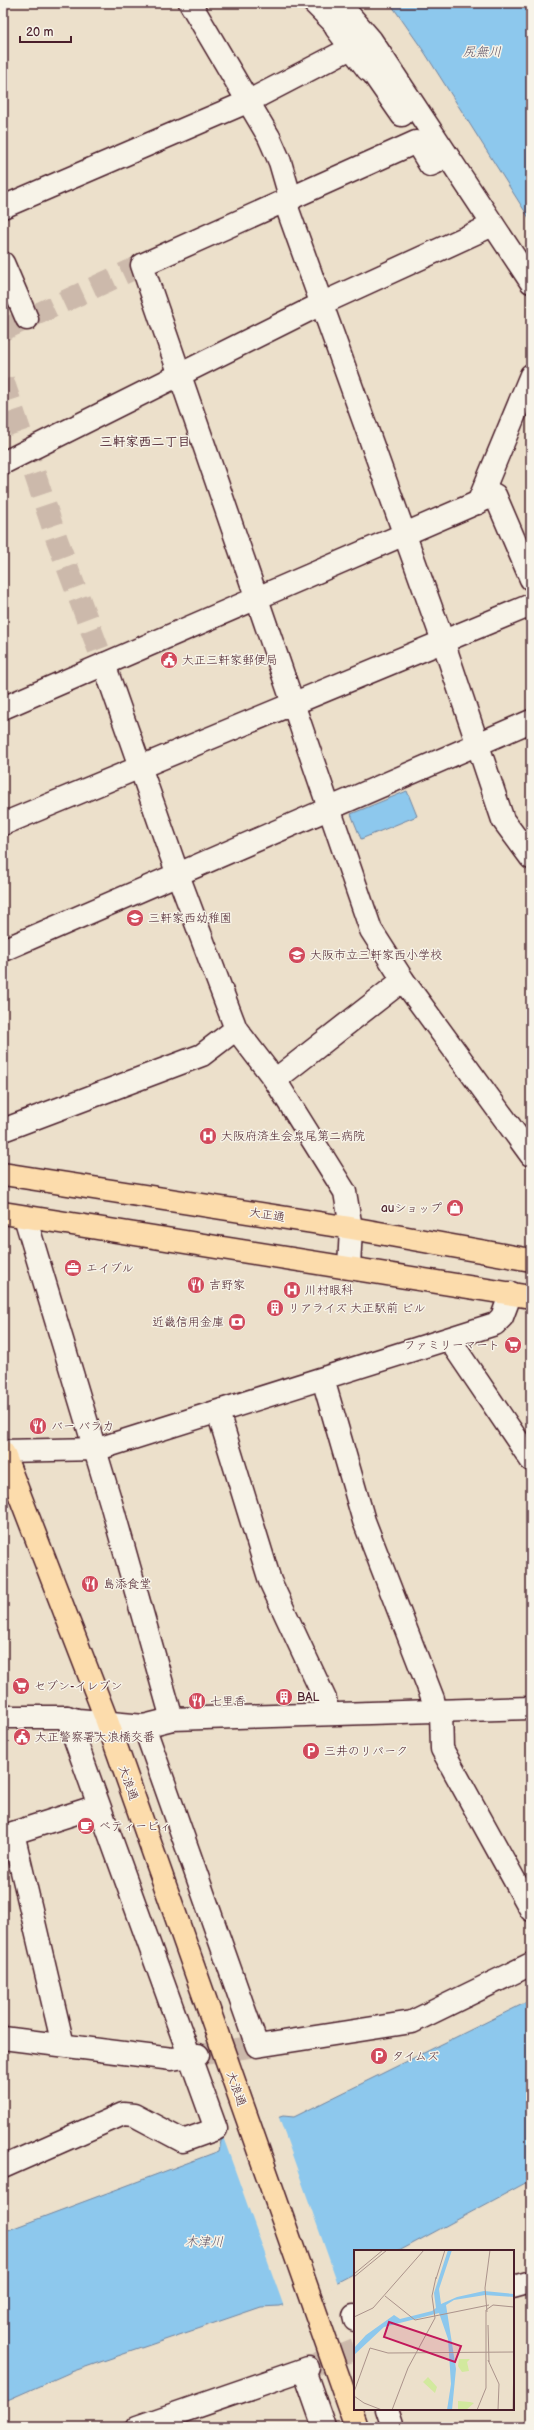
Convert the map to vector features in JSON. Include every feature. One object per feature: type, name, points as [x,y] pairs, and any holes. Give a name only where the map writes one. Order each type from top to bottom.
[{"type":"main road","name":"大正通","points":[[3,1174],[351,1228],[531,1260]]},
{"type":"main road","points":[[3,1213],[25,1218],[349,1267],[521,1295]]},
{"type":"main road","name":"大浪通","points":[[3,1451],[107,1721],[356,2427]]},
{"type":"street","points":[[190,3],[269,137],[280,162],[288,201],[503,820],[531,858]]},
{"type":"street","points":[[314,3],[338,26],[336,28],[368,70],[371,69],[403,114],[400,116],[423,137],[493,225],[531,282]]},
{"type":"street","points":[[339,3],[371,40],[423,137],[430,165],[435,163]]},
{"type":"street","points":[[3,207],[247,102],[351,48]]},
{"type":"street","points":[[423,137],[288,201],[142,265],[294,703],[328,809],[371,930],[403,980],[531,1155]]},
{"type":"street","points":[[3,462],[323,303],[493,225]]},
{"type":"street","points":[[3,263],[27,319]]},
{"type":"street","points":[[478,503],[531,375]]},
{"type":"street","points":[[3,708],[404,536],[495,495],[531,579]]},
{"type":"street","points":[[3,824],[531,605]]},
{"type":"street","points":[[104,664],[178,875],[236,1029],[275,1080],[345,1192],[351,1228],[349,1267]]},
{"type":"street","points":[[3,950],[531,721]]},
{"type":"street","points":[[275,1080],[403,980]]},
{"type":"street","points":[[3,1130],[202,1055],[236,1029]]},
{"type":"street","points":[[25,1218],[95,1449],[172,1719]]},
{"type":"street","points":[[3,1451],[95,1449],[218,1412],[495,1324],[521,1295]]},
{"type":"street","points":[[449,1339],[461,1360],[531,1460]]},
{"type":"street","points":[[323,1379],[364,1521],[438,1711],[442,1749],[531,1910]]},
{"type":"street","points":[[218,1412],[270,1581],[325,1699],[328,1713]]},
{"type":"street","points":[[3,1717],[67,1717],[78,1720],[107,1721],[144,1726],[172,1719],[328,1713],[531,1708]]},
{"type":"street","points":[[4,2161],[123,2114],[134,2115],[183,2141],[216,2129],[194,2057],[98,1806],[67,1717]]},
{"type":"street","points":[[144,1726],[253,2047],[412,2022],[531,1964]]},
{"type":"street","points":[[63,2045],[13,1833],[98,1806]]},
{"type":"street","points":[[3,2038],[172,2059],[194,2057]]},
{"type":"street","points":[[514,2287],[531,2282]]},
{"type":"street","points":[[137,2427],[306,2369],[319,2426]]},
{"type":"street","points":[[386,2410],[393,2427]]},
{"type":"water","name":"尻無川","points":[[390,3],[531,3],[531,221],[425,53]]},
{"type":"water","points":[[407,791],[417,816],[361,839],[351,814]]},
{"type":"water","name":"木津川","points":[[531,2000],[531,2180],[401,2250],[354,2250],[354,2274],[311,2296],[279,2306],[261,2307],[71,2372],[3,2402],[3,2232],[219,2151],[222,2136],[283,2116],[294,2117]]},
{"type":"pier","points":[[278,2115],[338,2284],[311,2298],[284,2307],[222,2134]]},
{"type":"tunnel","points":[[3,330],[142,265]]},
{"type":"tunnel","points":[[3,380],[56,537],[104,664]]},
{"type":"tunnel","points":[[198,2055],[250,2047]]},
{"type":"tunnel","points":[[308,2368],[354,2349]]},
{"type":"place","name":"大正三軒家郵便局","points":[[169,660]]},
{"type":"place","name":"三軒家西幼稚園","points":[[135,918]]},
{"type":"place","name":"大阪市立三軒家西小学校","points":[[297,955]]},
{"type":"place","name":"大阪府済生会泉尾第二病院","points":[[208,1136]]},
{"type":"place","name":"auショップ","points":[[455,1208]]},
{"type":"place","name":"エイブル","points":[[73,1268]]},
{"type":"place","name":"吉野家","points":[[196,1285]]},
{"type":"place","name":"川村眼科","points":[[292,1290]]},
{"type":"place","name":"リアライズ 大正駅前 ビル","points":[[275,1308]]},
{"type":"place","name":"近畿信用金庫","points":[[237,1322]]},
{"type":"place","name":"ファミリーマート","points":[[513,1345]]},
{"type":"place","name":"バー バラカ","points":[[38,1426]]},
{"type":"place","name":"島添食堂","points":[[90,1584]]},
{"type":"place","name":"セブン-イレブン","points":[[21,1686]]},
{"type":"place","name":"BAL","points":[[284,1697]]},
{"type":"place","name":"七里香","points":[[197,1701]]},
{"type":"place","name":"大正警察署大浪橋交番","points":[[22,1737]]},
{"type":"place","name":"三井のリパーク","points":[[311,1751]]},
{"type":"place","name":"べティービィ","points":[[86,1826]]},
{"type":"place","name":"タイムズ","points":[[379,2056]]},
{"type":"district","name":"三軒家西二丁目","points":[[145,442]]}]
